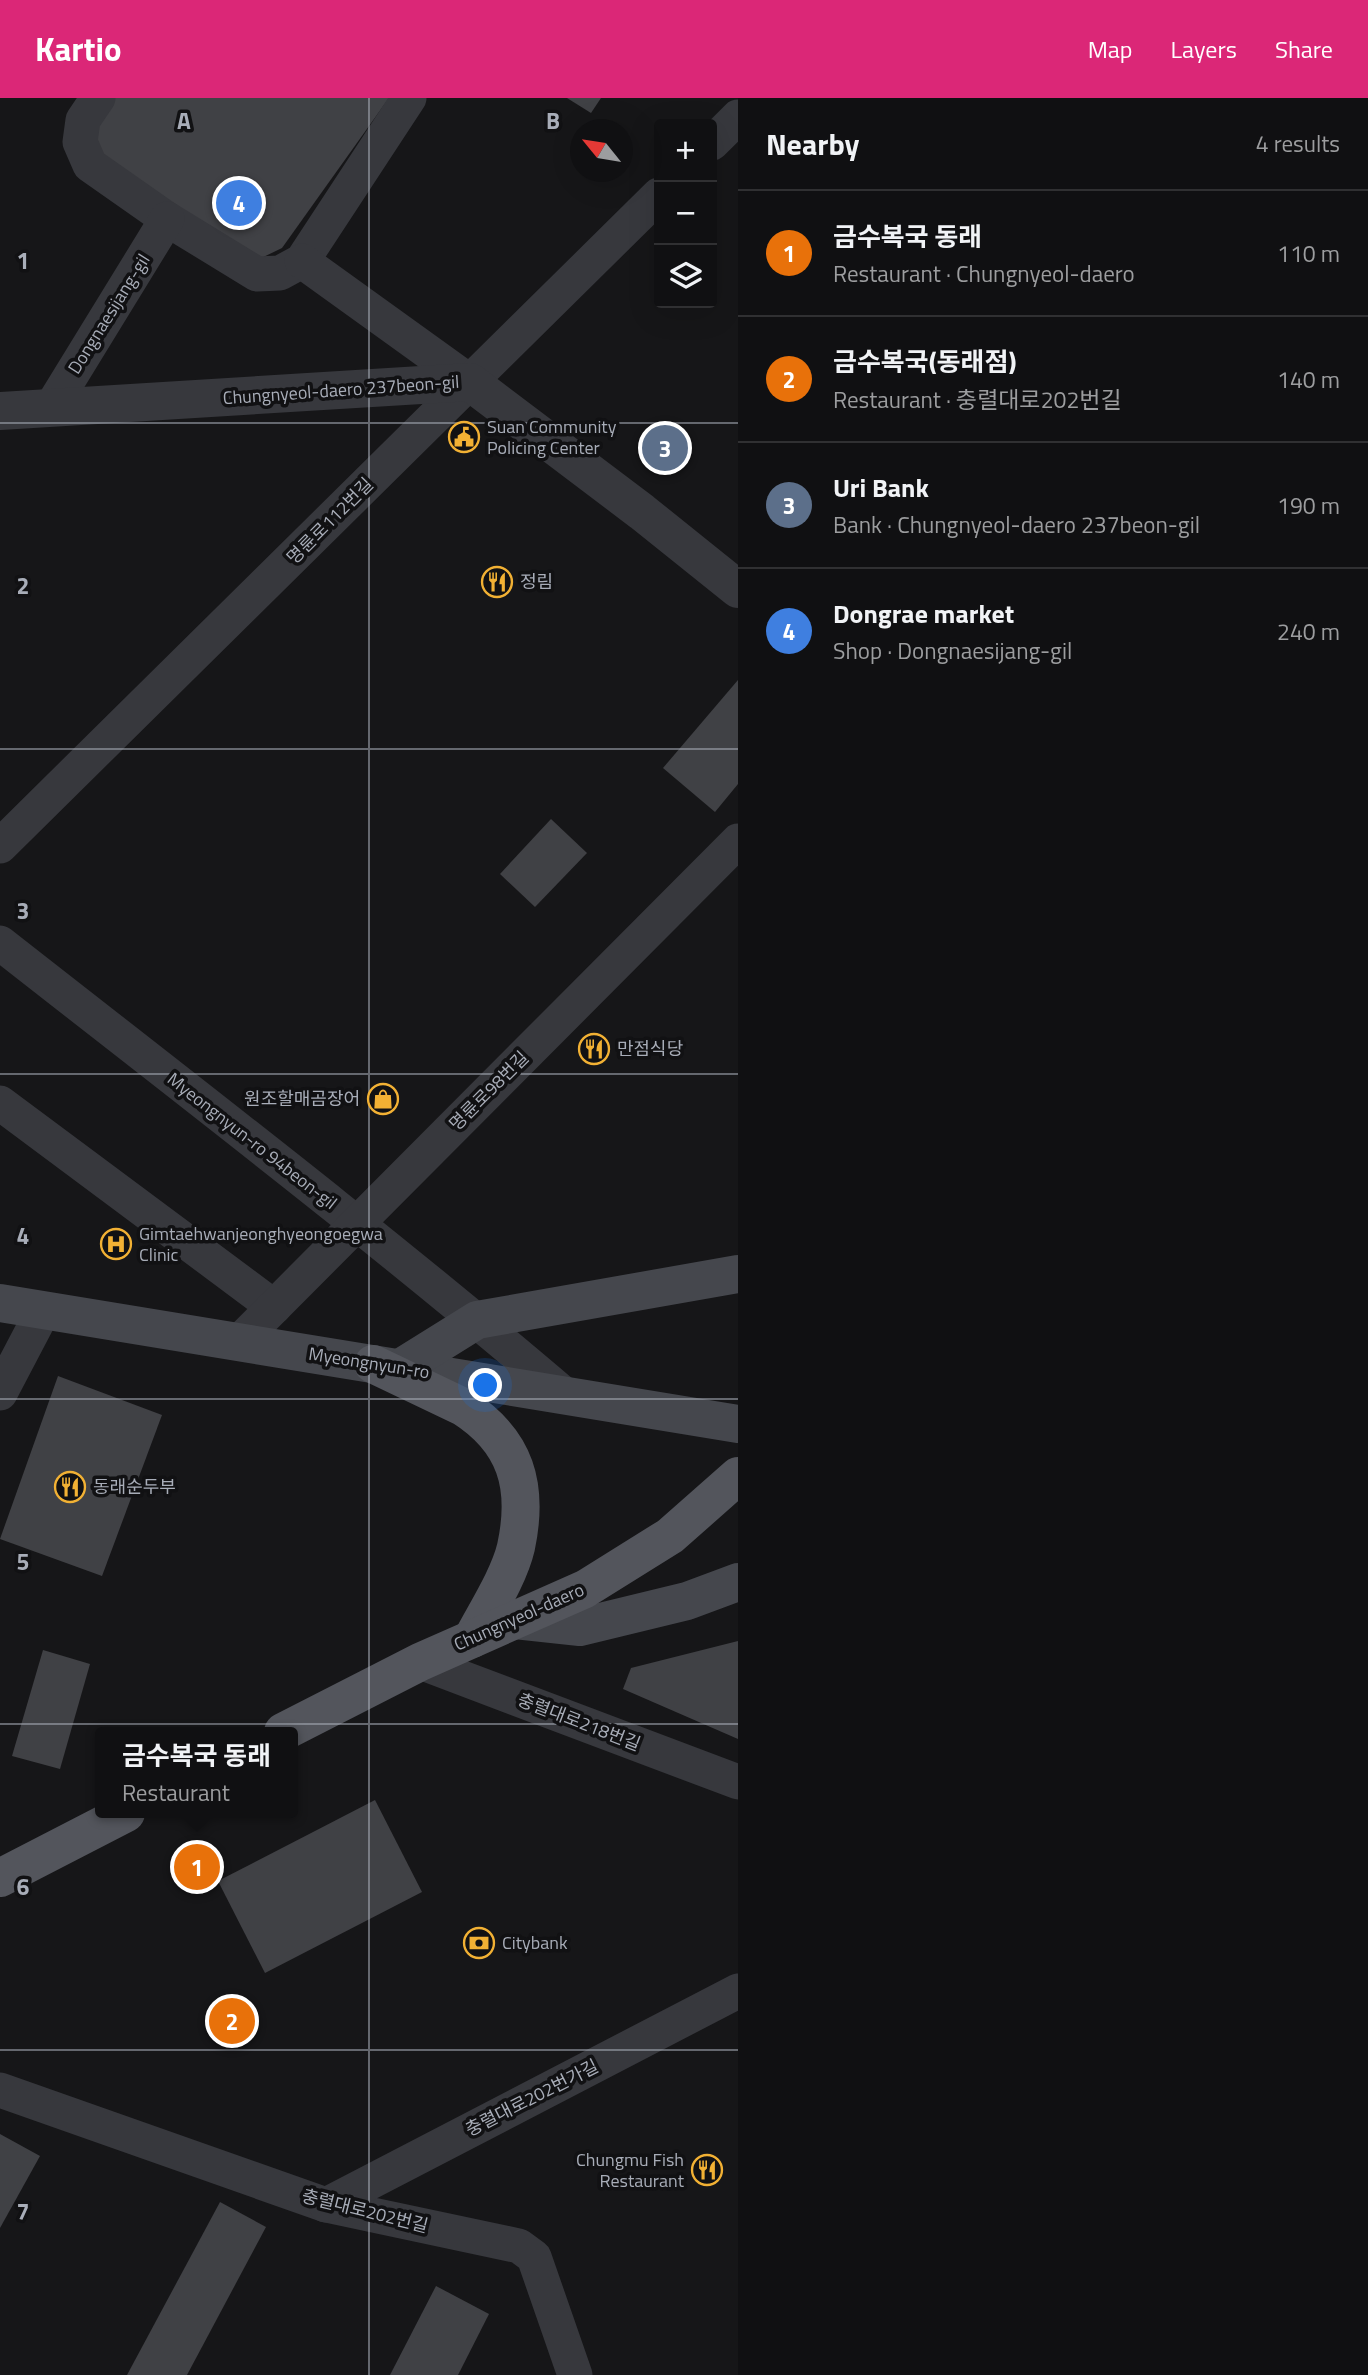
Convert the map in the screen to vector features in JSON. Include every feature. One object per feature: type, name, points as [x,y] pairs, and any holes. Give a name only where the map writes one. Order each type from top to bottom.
[{"type":"main road","points":[[386,1366],[477,1320],[738,1274]]},
{"type":"main road","name":"Myeongnyun-ro","points":[[0,1303],[738,1424]]},
{"type":"main road","points":[[386,1366],[477,1416],[491,1427],[516,1466],[519,1516],[516,1548],[472,1639]]},
{"type":"main road","name":"Chungnyeol-daero","points":[[293,1727],[420,1662],[585,1588],[670,1536],[738,1476]]},
{"type":"main road","points":[[515,1620],[580,1627],[687,1601],[738,1582]]},
{"type":"main road","points":[[0,1878],[116,1818]]},
{"type":"street","points":[[98,98],[83,120],[80,142],[90,165],[167,219],[257,274],[280,273],[302,261],[409,98]]},
{"type":"street","points":[[717,138],[738,117]]},
{"type":"street","name":"명륜로112번길","points":[[0,846],[654,200]]},
{"type":"street","name":"Dongnaesijang-gil","points":[[51,408],[167,219]]},
{"type":"street","points":[[302,261],[470,382]]},
{"type":"street","name":"Chungnyeol-daero 237beon-gil","points":[[0,411],[470,382],[642,512],[738,589]]},
{"type":"street","name":"명륜로98번길","points":[[239,1342],[738,841]]},
{"type":"street","name":"Myeongnyun-ro 94beon-gil","points":[[0,943],[357,1223],[566,1395]]},
{"type":"street","points":[[0,1103],[274,1307]]},
{"type":"street","points":[[0,1393],[43,1311]]},
{"type":"street","name":"충렬대로218번길","points":[[420,1662],[738,1782]]},
{"type":"street","name":"충렬대로202번가길","points":[[326,2205],[738,1991]]},
{"type":"street","name":"충렬대로202번길","points":[[0,2090],[326,2205],[519,2246],[534,2257],[575,2375]]},
{"type":"building","points":[[113,98],[389,98],[282,248],[251,263],[100,157],[94,125]]},
{"type":"building","points":[[567,98],[601,98],[591,113]]},
{"type":"building","points":[[738,680],[738,784],[715,812],[663,768]]},
{"type":"building","points":[[551,819],[587,853],[535,907],[500,874]]},
{"type":"building","points":[[58,1376],[162,1415],[102,1576],[0,1539]]},
{"type":"building","points":[[738,1641],[738,1739],[623,1689],[631,1668]]},
{"type":"building","points":[[43,1650],[90,1664],[60,1769],[12,1756]]},
{"type":"building","points":[[375,1800],[422,1892],[265,1973],[218,1881]]},
{"type":"building","points":[[0,2134],[40,2156],[0,2228]]},
{"type":"building","points":[[220,2202],[266,2227],[187,2375],[127,2375]]},
{"type":"building","points":[[436,2286],[489,2314],[458,2375],[390,2375]]},
{"type":"place","name":"Dongrae market","points":[[239,203]]},
{"type":"place","name":"Suan Community Policing Center","points":[[464,437]]},
{"type":"place","name":"Uri Bank","points":[[665,448]]},
{"type":"place","name":"정림","points":[[497,582]]},
{"type":"place","name":"만점식당","points":[[594,1049]]},
{"type":"place","name":"원조할매곰장어","points":[[383,1099]]},
{"type":"place","name":"Gimtaehwanjeonghyeongoegwa Clinic","points":[[116,1244]]},
{"type":"place","name":"동래순두부","points":[[70,1487]]},
{"type":"place","name":"금수복국 동래","points":[[197,1867]]},
{"type":"place","name":"Citybank","points":[[479,1943]]},
{"type":"place","name":"금수복국(동래점)","points":[[232,2021]]},
{"type":"place","name":"Chungmu Fish Restaurant","points":[[707,2170]]}]
